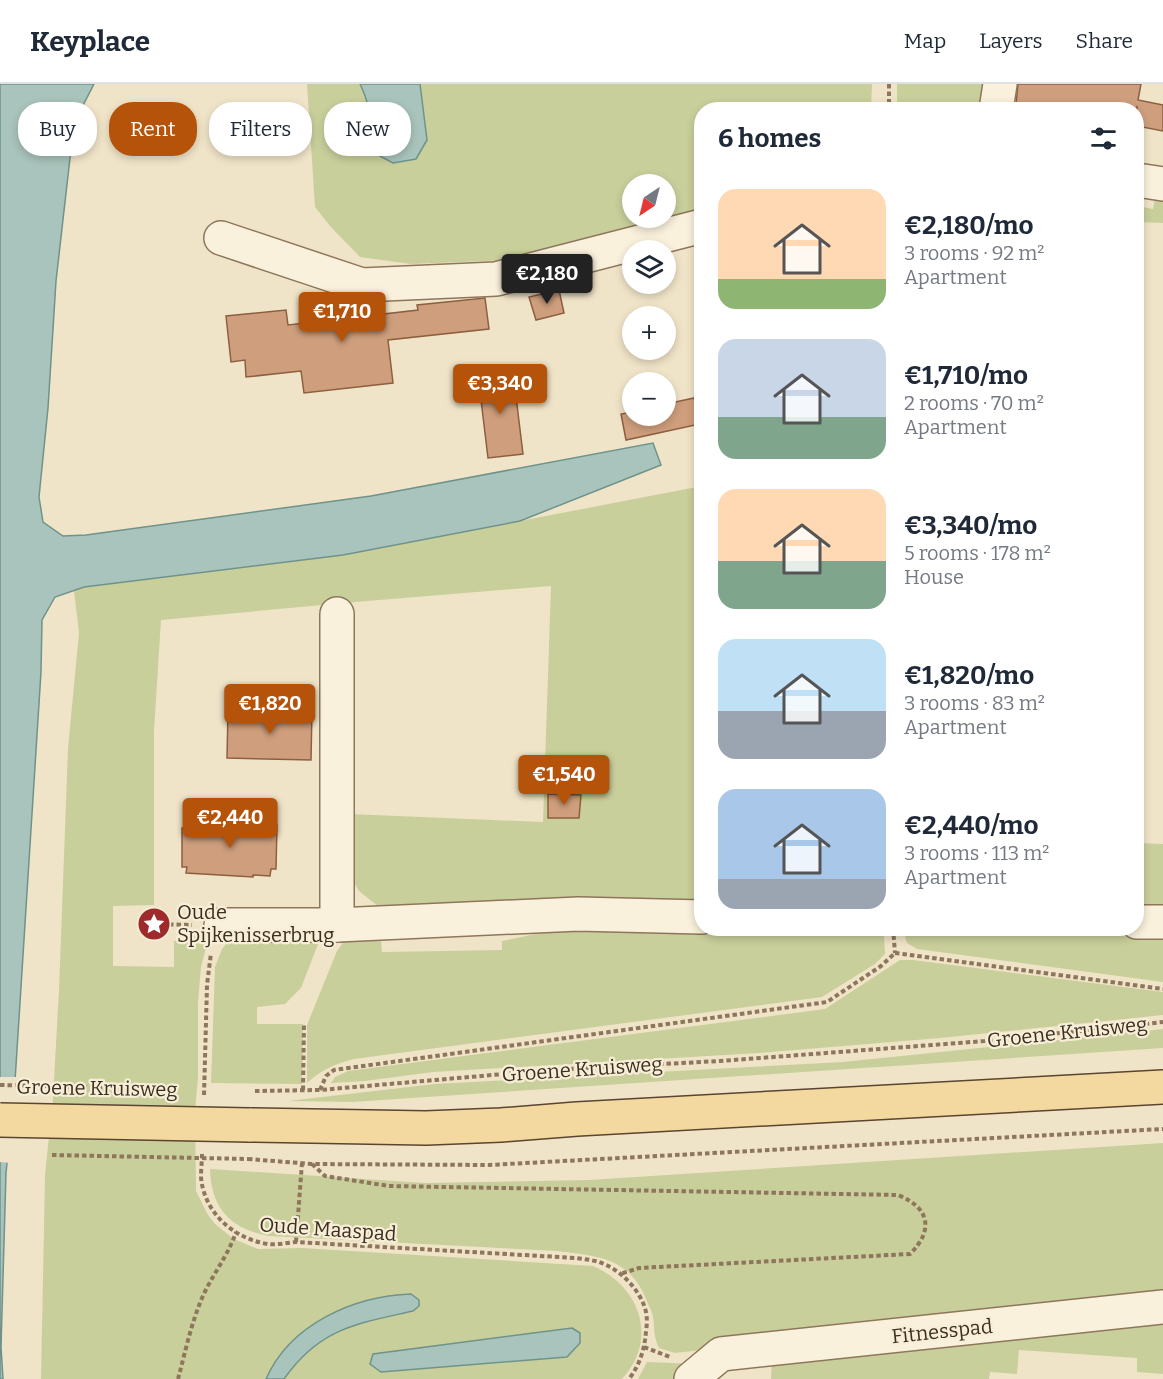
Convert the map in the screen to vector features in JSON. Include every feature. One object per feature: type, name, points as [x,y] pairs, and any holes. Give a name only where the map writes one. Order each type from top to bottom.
[{"type":"main road","name":"Groene Kruisweg","points":[[0,1120],[426,1128],[1163,1087]]},
{"type":"street","points":[[997,102],[1000,84]]},
{"type":"street","points":[[1144,181],[1163,184]]},
{"type":"street","points":[[220,238],[362,285],[496,279],[694,228]]},
{"type":"street","points":[[337,614],[337,925]]},
{"type":"street","points":[[221,925],[337,925],[578,914],[694,916]]},
{"type":"street","points":[[1144,922],[1163,922]]},
{"type":"street","name":"Fitnesspad","points":[[691,1379],[720,1366],[1163,1307]]},
{"type":"path","points":[[889,84],[889,102]]},
{"type":"path","points":[[154,924],[221,925],[211,954],[207,985],[204,1104]]},
{"type":"path","points":[[320,1090],[326,1076],[334,1070],[827,1002],[881,966],[894,953],[893,936]]},
{"type":"path","points":[[894,953],[1163,989]]},
{"type":"path","name":"Groene Kruisweg","points":[[250,1091],[320,1090],[550,1070],[732,1060],[986,1041],[1163,1022]]},
{"type":"path","points":[[303,1090],[304,1024]]},
{"type":"path","name":"Groene Kruisweg","points":[[0,1085],[178,1089]]},
{"type":"path","name":"Groene Kruisweg","points":[[202,1090],[214,1090]]},
{"type":"path","points":[[47,1155],[248,1160],[312,1164],[532,1163],[1163,1129]]},
{"type":"path","name":"Oude Maaspad","points":[[203,1146],[201,1178],[209,1205],[216,1216],[247,1238],[270,1244],[296,1242],[576,1258],[598,1262],[620,1274],[641,1298],[646,1312],[644,1347],[640,1360],[629,1379]]},
{"type":"path","points":[[296,1242],[302,1163]]},
{"type":"path","points":[[312,1164],[325,1176],[388,1186],[898,1195],[912,1201],[921,1210],[926,1226],[921,1243],[910,1254],[639,1268],[620,1274]]},
{"type":"path","points":[[178,1379],[200,1301],[213,1274],[232,1246],[236,1232]]},
{"type":"green space","points":[[307,84],[360,84],[367,102],[324,102],[324,156],[411,156],[411,145],[427,140],[420,84],[872,84],[871,102],[694,102],[694,218],[676,222],[676,174],[622,174],[622,228],[650,228],[513,260],[411,264],[360,257],[315,207],[312,156],[312,102],[308,102]]},
{"type":"green space","points":[[897,84],[991,84],[988,102],[897,102]]},
{"type":"green space","points":[[1155,198],[1163,199],[1163,223],[1144,222],[1144,207],[1153,209]]},
{"type":"green space","points":[[694,488],[694,909],[570,906],[379,907],[359,891],[352,879],[350,814],[543,822],[551,586],[161,620],[154,731],[154,905],[113,906],[113,966],[174,967],[174,941],[210,932],[201,967],[198,1003],[198,1078],[195,1111],[196,1191],[215,1224],[234,1239],[258,1249],[302,1248],[593,1266],[623,1286],[633,1300],[639,1315],[640,1347],[622,1379],[284,1379],[310,1349],[325,1339],[357,1325],[413,1311],[411,1294],[368,1300],[346,1307],[307,1328],[277,1360],[266,1379],[41,1379],[45,1175],[53,1098],[59,990],[68,748],[79,633],[74,591],[84,587],[343,555]],"holes":[[[580,1342],[567,1357],[382,1372]]]},
{"type":"green space","points":[[1144,843],[1163,844],[1163,915],[1144,915]]},
{"type":"green space","points":[[579,925],[694,928],[694,936],[884,936],[885,954],[875,964],[822,997],[354,1059],[329,1068],[307,1083],[307,1025],[337,951],[347,937],[380,930],[382,952],[502,950],[502,941]]},
{"type":"green space","points":[[322,934],[301,988],[285,1004],[257,1007],[257,1024],[303,1024],[302,1084],[211,1083],[215,967],[222,949],[231,938]]},
{"type":"green space","points":[[1163,934],[1163,982],[917,949],[907,943],[905,937]]},
{"type":"green space","points":[[900,960],[1163,992],[1163,1015],[940,1038],[759,1053],[433,1072],[331,1083],[335,1077],[348,1071],[825,1009]]},
{"type":"green space","points":[[1163,1029],[1163,1048],[352,1102],[288,1101],[435,1084],[843,1062]]},
{"type":"green space","points":[[1163,1143],[1163,1299],[675,1353],[659,1348],[652,1315],[639,1285],[631,1274],[610,1261],[557,1251],[269,1236],[244,1228],[226,1215],[214,1195],[210,1169],[425,1183],[589,1180]]},
{"type":"green space","points":[[1163,1315],[1163,1374],[1137,1372],[1137,1358],[1019,1350],[1017,1374],[990,1372],[989,1379],[771,1379],[772,1358]]},
{"type":"green space","points":[[647,1362],[696,1364],[678,1379],[638,1379]]},
{"type":"water","points":[[0,84],[94,84],[85,102],[18,102],[18,156],[70,156],[56,281],[48,408],[39,497],[43,522],[63,536],[86,535],[371,496],[653,443],[661,465],[520,521],[343,555],[84,587],[55,597],[42,620],[41,672],[14,1097],[6,1173],[1,1347],[3,1379],[0,1379]]},
{"type":"water","points":[[360,84],[420,84],[427,140],[416,159],[393,163],[380,156],[411,156],[411,102],[367,102]]},
{"type":"water","points":[[411,1294],[419,1300],[419,1306],[413,1311],[341,1331],[311,1349],[284,1379],[266,1379],[277,1360],[307,1328],[346,1307],[368,1300]]},
{"type":"water","points":[[572,1328],[580,1333],[580,1343],[567,1357],[381,1372],[370,1364],[373,1354]]},
{"type":"pier","points":[[0,1077],[18,1077],[10,1163],[0,1162]]},
{"type":"building","points":[[1018,84],[1141,84],[1138,100],[1163,105],[1163,131],[1144,127],[1144,102],[1016,102]]},
{"type":"building","points":[[559,290],[564,313],[536,320],[529,297]]},
{"type":"building","points":[[485,298],[489,329],[388,340],[393,383],[304,393],[301,371],[246,377],[245,360],[231,362],[226,316],[286,310],[288,325],[418,310],[417,305]]},
{"type":"building","points":[[513,372],[523,454],[488,458],[478,375]]},
{"type":"building","points":[[694,398],[694,425],[626,440],[623,426],[676,426],[676,402]]},
{"type":"building","points":[[228,710],[312,711],[311,760],[227,758]]},
{"type":"building","points":[[548,794],[581,795],[579,818],[548,818]]},
{"type":"building","points":[[189,822],[277,825],[276,869],[271,869],[270,876],[253,875],[253,877],[186,873],[187,867],[182,867],[182,828],[189,828]]},
{"type":"place","name":"Oude Spijkenisserbrug","points":[[154,924]]}]
